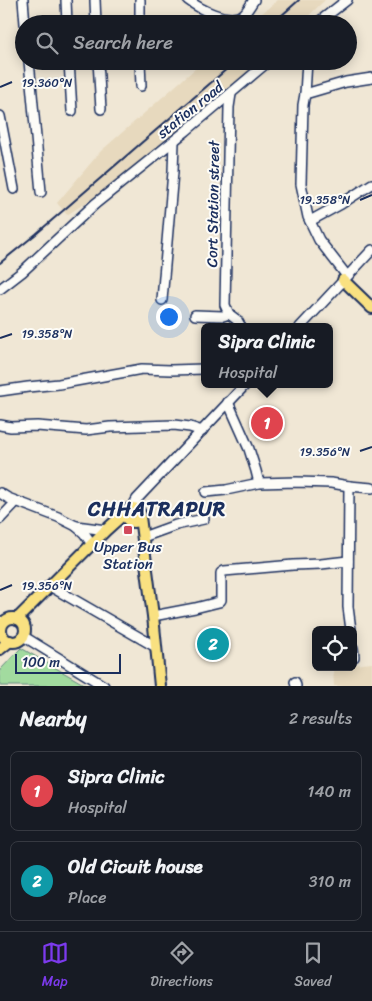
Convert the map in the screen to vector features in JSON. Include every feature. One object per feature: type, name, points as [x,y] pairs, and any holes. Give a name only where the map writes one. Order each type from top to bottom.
[{"type":"main road","points":[[345,278],[372,308]]},
{"type":"main road","points":[[20,621],[106,530],[132,516]]},
{"type":"main road","points":[[132,516],[143,538],[153,616],[154,686]]},
{"type":"main road","points":[[53,587],[132,516]]},
{"type":"main road","points":[[132,516],[160,686]]},
{"type":"main road","points":[[0,649],[11,638],[25,629],[20,621],[11,618],[2,622],[2,630],[11,638]]},
{"type":"street","points":[[24,0],[25,15]]},
{"type":"street","points":[[66,0],[67,15]]},
{"type":"street","points":[[95,0],[96,15]]},
{"type":"street","points":[[140,0],[140,15]]},
{"type":"street","points":[[188,0],[205,11],[219,15]]},
{"type":"street","points":[[242,15],[254,0]]},
{"type":"street","points":[[323,15],[342,0]]},
{"type":"street","points":[[328,15],[347,0]]},
{"type":"street","points":[[30,70],[41,192]]},
{"type":"street","points":[[70,70],[72,111]]},
{"type":"street","points":[[99,70],[101,109]]},
{"type":"street","points":[[140,70],[140,86]]},
{"type":"street","name":"station road","points":[[0,289],[22,272],[95,204],[259,70]]},
{"type":"street","points":[[306,70],[303,104],[301,184],[308,217],[319,240],[345,278]]},
{"type":"street","points":[[305,94],[346,82],[372,78]]},
{"type":"street","name":"Cort Station street","points":[[229,314],[225,305],[229,107],[231,94]]},
{"type":"street","points":[[0,116],[2,142],[14,189]]},
{"type":"street","points":[[162,300],[174,141]]},
{"type":"street","points":[[310,221],[372,184]]},
{"type":"street","points":[[304,323],[372,250]]},
{"type":"street","points":[[195,315],[223,316],[229,314],[239,323]]},
{"type":"street","points":[[0,391],[59,384],[142,369],[201,369]]},
{"type":"street","points":[[132,516],[137,500],[242,388]]},
{"type":"street","points":[[228,402],[248,449],[259,483]]},
{"type":"street","points":[[0,425],[86,430],[110,427],[174,425],[202,431]]},
{"type":"street","points":[[206,492],[259,483],[297,482],[330,483],[372,488]]},
{"type":"street","points":[[349,486],[348,607],[350,626]]},
{"type":"street","points":[[0,493],[16,502],[76,526],[106,530]]},
{"type":"street","points":[[0,519],[16,502]]},
{"type":"street","points":[[143,538],[176,525],[204,519]]},
{"type":"street","points":[[76,526],[92,544]]},
{"type":"street","points":[[153,616],[219,602],[221,600],[221,573],[224,571],[348,561]]},
{"type":"street","points":[[53,587],[153,646]]},
{"type":"street","points":[[11,638],[95,686]]},
{"type":"street","points":[[11,638],[104,686]]},
{"type":"shaded area","points":[[278,0],[325,0],[309,15],[260,15]]},
{"type":"shaded area","points":[[194,70],[254,70],[122,179],[67,215],[57,203],[101,151]]},
{"type":"shaded area","points":[[372,663],[372,686],[334,686],[333,671],[357,671],[357,665]]},
{"type":"green space","points":[[21,648],[87,686],[0,686],[0,670]]},
{"type":"railway","points":[[282,15],[299,0]]},
{"type":"railway","points":[[0,263],[226,70]]},
{"type":"place","name":"Sipra Clinic","points":[[267,423]]},
{"type":"place","name":"Upper Bus Station","points":[[128,530]]},
{"type":"place","name":"Old Cicuit house","points":[[213,644]]},
{"type":"district","name":"CHHATRAPUR","points":[[157,509]]}]
